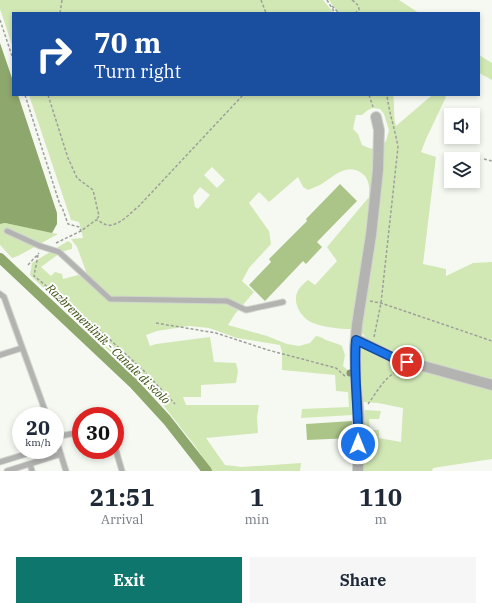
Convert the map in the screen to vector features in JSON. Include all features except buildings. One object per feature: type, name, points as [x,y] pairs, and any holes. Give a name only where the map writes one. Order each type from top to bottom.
[{"type":"street","points":[[358,471],[359,416],[356,384],[356,340],[371,235],[378,170],[379,130],[376,117]]},
{"type":"street","points":[[356,340],[394,358],[492,385]]},
{"type":"lane","points":[[7,232],[59,252],[110,299],[227,301],[246,310],[283,302]]},
{"type":"lane","points":[[0,294],[4,297],[45,407]]},
{"type":"lane","points":[[0,355],[22,348]]},
{"type":"lane","points":[[0,462],[12,458]]},
{"type":"lane","points":[[7,471],[46,459]]},
{"type":"lane","points":[[62,459],[66,471]]},
{"type":"lane","points":[[118,459],[122,471]]},
{"type":"lane","points":[[30,464],[32,471]]},
{"type":"path","points":[[60,12],[62,0]]},
{"type":"path","points":[[261,0],[266,12]]},
{"type":"path","points":[[327,0],[334,12]]},
{"type":"path","points":[[352,0],[358,4],[359,10],[356,12]]},
{"type":"path","points":[[330,4],[338,12]]},
{"type":"path","points":[[0,20],[12,56]]},
{"type":"path","points":[[25,96],[60,205],[68,224],[78,226],[81,231]]},
{"type":"path","points":[[28,265],[38,254],[81,231],[99,216],[93,190],[77,178],[68,158],[48,96]]},
{"type":"path","points":[[96,220],[101,221],[106,225],[114,225],[125,218],[139,206],[242,96]]},
{"type":"path","points":[[369,96],[376,117]]},
{"type":"path","points":[[372,347],[381,303],[398,147],[387,96]]},
{"type":"path","points":[[484,159],[492,160]]},
{"type":"path","points":[[38,254],[34,276],[94,325],[144,371],[175,404]]},
{"type":"path","points":[[362,299],[381,303],[492,341]]},
{"type":"path","points":[[156,323],[216,333],[268,350],[336,368],[356,384]]},
{"type":"path","points":[[359,416],[383,383],[397,372],[403,370]]},
{"type":"shaded area","points":[[0,0],[323,0],[333,12],[12,12],[12,45],[0,9]]},
{"type":"shaded area","points":[[329,0],[399,0],[417,12],[337,12]]},
{"type":"shaded area","points":[[0,43],[12,78],[12,96],[18,96],[57,213],[57,224],[52,233],[5,223],[0,224]]},
{"type":"shaded area","points":[[480,56],[492,63],[492,80],[480,74]]},
{"type":"shaded area","points":[[29,96],[393,96],[396,126],[431,96],[445,96],[446,97],[421,152],[436,157],[423,264],[446,269],[446,276],[473,263],[492,262],[492,459],[433,468],[432,471],[362,471],[365,410],[381,411],[379,419],[369,419],[370,430],[379,430],[379,438],[401,442],[403,408],[378,403],[363,402],[360,399],[359,357],[361,349],[365,347],[369,341],[361,332],[360,296],[351,329],[327,327],[310,321],[303,316],[296,302],[298,290],[304,283],[308,280],[315,285],[337,261],[327,247],[369,197],[367,179],[360,172],[349,169],[344,170],[320,185],[308,190],[303,187],[298,177],[269,202],[259,192],[249,203],[269,231],[271,244],[249,268],[242,281],[254,292],[235,314],[228,325],[267,336],[287,344],[299,346],[310,343],[316,336],[342,346],[345,355],[343,366],[351,373],[353,415],[301,418],[302,409],[349,407],[348,392],[336,391],[335,375],[282,370],[282,352],[280,345],[237,338],[209,328],[189,326],[157,331],[146,335],[150,346],[210,337],[214,362],[236,363],[238,371],[236,383],[201,385],[201,397],[183,397],[186,405],[259,405],[257,417],[258,433],[206,438],[225,465],[242,467],[301,463],[300,471],[212,471],[195,446],[156,396],[30,275],[32,263],[68,241],[72,244],[72,249],[59,254],[41,267],[51,276],[55,272],[62,274],[63,279],[78,275],[88,277],[77,247],[71,239],[83,238],[79,222],[71,220]],"holes":[[[373,108],[380,109],[384,114],[389,130],[386,141],[378,150],[362,145],[358,134],[353,129],[356,115],[362,115]],[[212,167],[225,180],[217,188],[204,175]],[[200,187],[210,195],[198,209],[195,207],[193,196]]]},
{"type":"shaded area","points":[[5,223],[58,234],[12,258],[0,245],[0,224]]},
{"type":"waterway","name":"Razbremenilnik - Canale di scolo","points":[[0,258],[134,384],[167,420],[207,471]]},
{"type":"route","points":[[358,444],[359,416],[356,384],[356,340],[394,358],[407,362]]}]
